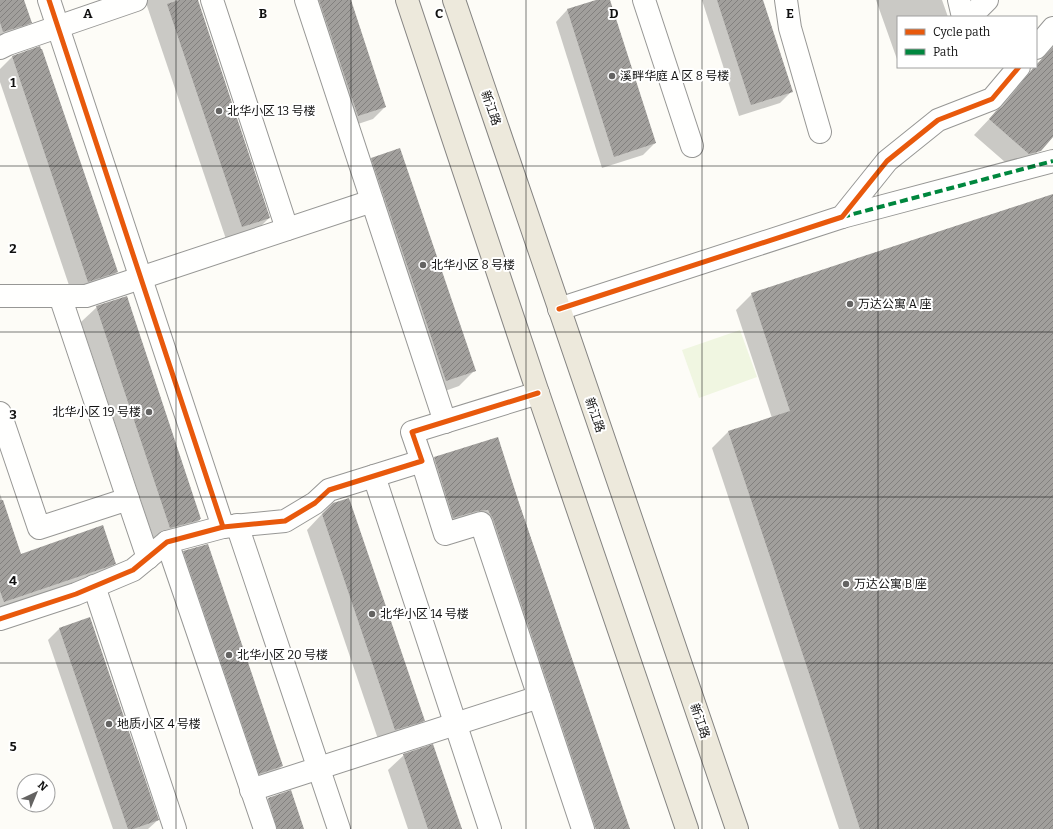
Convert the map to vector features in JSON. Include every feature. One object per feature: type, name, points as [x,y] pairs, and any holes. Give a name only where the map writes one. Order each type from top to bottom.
[{"type":"main road","points":[[407,0],[538,393],[687,829]]},
{"type":"main road","name":"新江路","points":[[454,0],[737,829]]},
{"type":"street","points":[[49,0],[140,278],[319,768],[339,829]]},
{"type":"street","points":[[0,48],[136,0]]},
{"type":"street","points":[[212,0],[287,229]]},
{"type":"street","points":[[306,0],[445,422]]},
{"type":"street","points":[[644,0],[692,146]]},
{"type":"street","points":[[786,0],[790,28],[820,132]]},
{"type":"street","points":[[959,0],[964,16]]},
{"type":"street","points":[[971,16],[987,0]]},
{"type":"street","points":[[1037,47],[1053,28]]},
{"type":"street","points":[[842,217],[887,161],[938,120],[992,99],[1018,68]]},
{"type":"street","points":[[559,309],[842,217],[1053,161]]},
{"type":"street","points":[[0,296],[86,296],[372,201]]},
{"type":"street","points":[[60,296],[148,558]]},
{"type":"street","points":[[538,393],[412,432],[445,534],[481,523],[583,829]]},
{"type":"street","points":[[0,413],[39,528],[128,499]]},
{"type":"street","points":[[0,619],[76,594],[133,570],[167,542],[230,526],[285,521],[315,503],[329,490],[422,461]]},
{"type":"street","points":[[374,476],[490,829]]},
{"type":"street","points":[[167,542],[264,829]]},
{"type":"street","points":[[94,586],[175,829]]},
{"type":"street","points":[[251,790],[539,697]]},
{"type":"green space","points":[[740,330],[757,377],[699,398],[682,350]]},
{"type":"building","points":[[0,0],[24,0],[32,23],[3,32],[0,22]]},
{"type":"building","name":"北华小区 13 号楼","points":[[179,0],[198,0],[270,218],[242,227],[167,4]]},
{"type":"building","points":[[319,0],[351,0],[386,107],[358,116]]},
{"type":"building","name":"溪畔华庭 A 区 8 号楼","points":[[596,0],[610,0],[656,143],[614,157],[567,9]]},
{"type":"building","points":[[717,0],[763,0],[793,92],[751,105]]},
{"type":"building","points":[[40,46],[118,272],[88,282],[12,56]]},
{"type":"building","points":[[1053,47],[1053,137],[1041,151],[1029,154],[989,119],[1002,107],[1033,68],[1037,68],[1037,64]]},
{"type":"building","name":"北华小区 8 号楼","points":[[400,148],[476,371],[446,381],[371,158]]},
{"type":"building","points":[[1053,194],[1053,829],[860,829],[728,431],[790,411],[751,293]]},
{"type":"building","name":"北华小区 19 号楼","points":[[127,296],[201,519],[170,528],[96,306]]},
{"type":"building","points":[[498,437],[630,829],[596,829],[493,519],[488,510],[477,511],[453,518],[434,457]]},
{"type":"building","name":"北华小区 14 号楼","points":[[349,498],[425,721],[395,730],[322,514],[333,503]]},
{"type":"building","points":[[0,500],[3,500],[21,554],[103,525],[116,564],[4,602],[0,591]]},
{"type":"building","name":"北华小区 20 号楼","points":[[208,544],[283,766],[259,774],[183,551]]},
{"type":"building","name":"地质小区 4 号楼","points":[[90,617],[159,820],[133,829],[128,829],[59,628]]},
{"type":"building","points":[[433,744],[462,829],[428,829],[403,754]]},
{"type":"building","points":[[291,790],[304,829],[277,829],[268,798]]},
{"type":"marked path","points":[[842,217],[1053,161]]},
{"type":"cycle path","points":[[49,0],[223,527]]},
{"type":"cycle path","points":[[559,309],[842,217],[887,161],[938,120],[992,99],[1018,68]]},
{"type":"cycle path","points":[[0,619],[76,594],[133,570],[167,542],[223,527],[285,521],[315,503],[329,490],[422,461],[412,432],[538,393]]},
{"type":"place","name":"溪畔华庭 A 区 8 号楼","points":[[612,76]]},
{"type":"place","name":"北华小区 13 号楼","points":[[219,111]]},
{"type":"place","name":"北华小区 8 号楼","points":[[423,265]]},
{"type":"place","name":"万达公寓 A 座","points":[[850,304]]},
{"type":"place","name":"北华小区 19 号楼","points":[[149,412]]},
{"type":"place","name":"万达公寓 B 座","points":[[846,584]]},
{"type":"place","name":"北华小区 14 号楼","points":[[372,614]]},
{"type":"place","name":"北华小区 20 号楼","points":[[229,655]]},
{"type":"place","name":"地质小区 4 号楼","points":[[109,724]]}]
